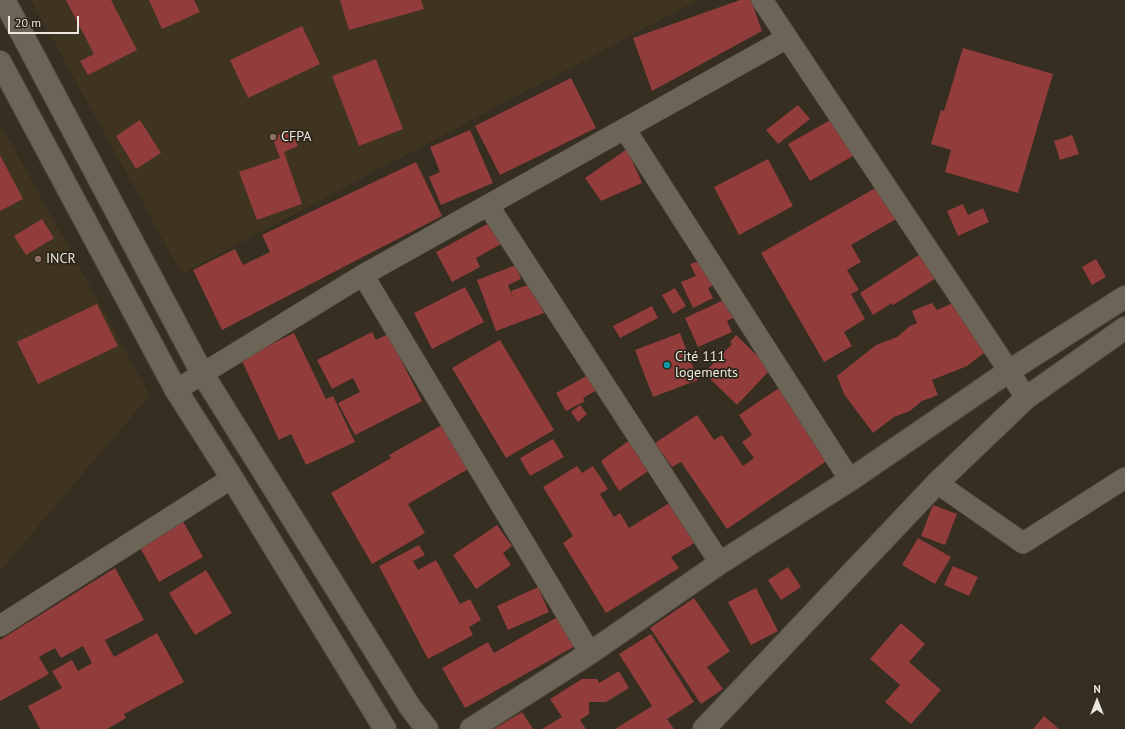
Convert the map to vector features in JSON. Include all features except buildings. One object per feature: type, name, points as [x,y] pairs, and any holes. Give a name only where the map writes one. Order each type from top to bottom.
[{"type":"street","points":[[4,0],[202,373],[406,700],[427,729]]},
{"type":"street","points":[[762,0],[1026,398]]},
{"type":"street","points":[[176,390],[364,276],[787,38]]},
{"type":"street","points":[[0,62],[176,390],[232,478],[385,729]]},
{"type":"street","points":[[625,129],[850,480]]},
{"type":"street","points":[[488,205],[720,563]]},
{"type":"street","points":[[364,276],[590,654]]},
{"type":"street","points":[[471,729],[590,654],[720,563],[850,480],[1009,371],[1125,297]]},
{"type":"street","points":[[704,729],[937,483],[1026,398],[1125,328]]},
{"type":"street","points":[[0,626],[232,478]]},
{"type":"street","points":[[937,483],[1023,543],[1125,478]]},
{"type":"shaded area","name":"CFPA","points":[[31,0],[698,0],[182,274]]},
{"type":"shaded area","name":"INCR","points":[[0,123],[150,395],[0,571]]},
{"type":"place","name":"CFPA","points":[[273,137]]},
{"type":"place","name":"INCR","points":[[38,259]]},
{"type":"place","name":"Cité 111 logements","points":[[667,365]]}]
